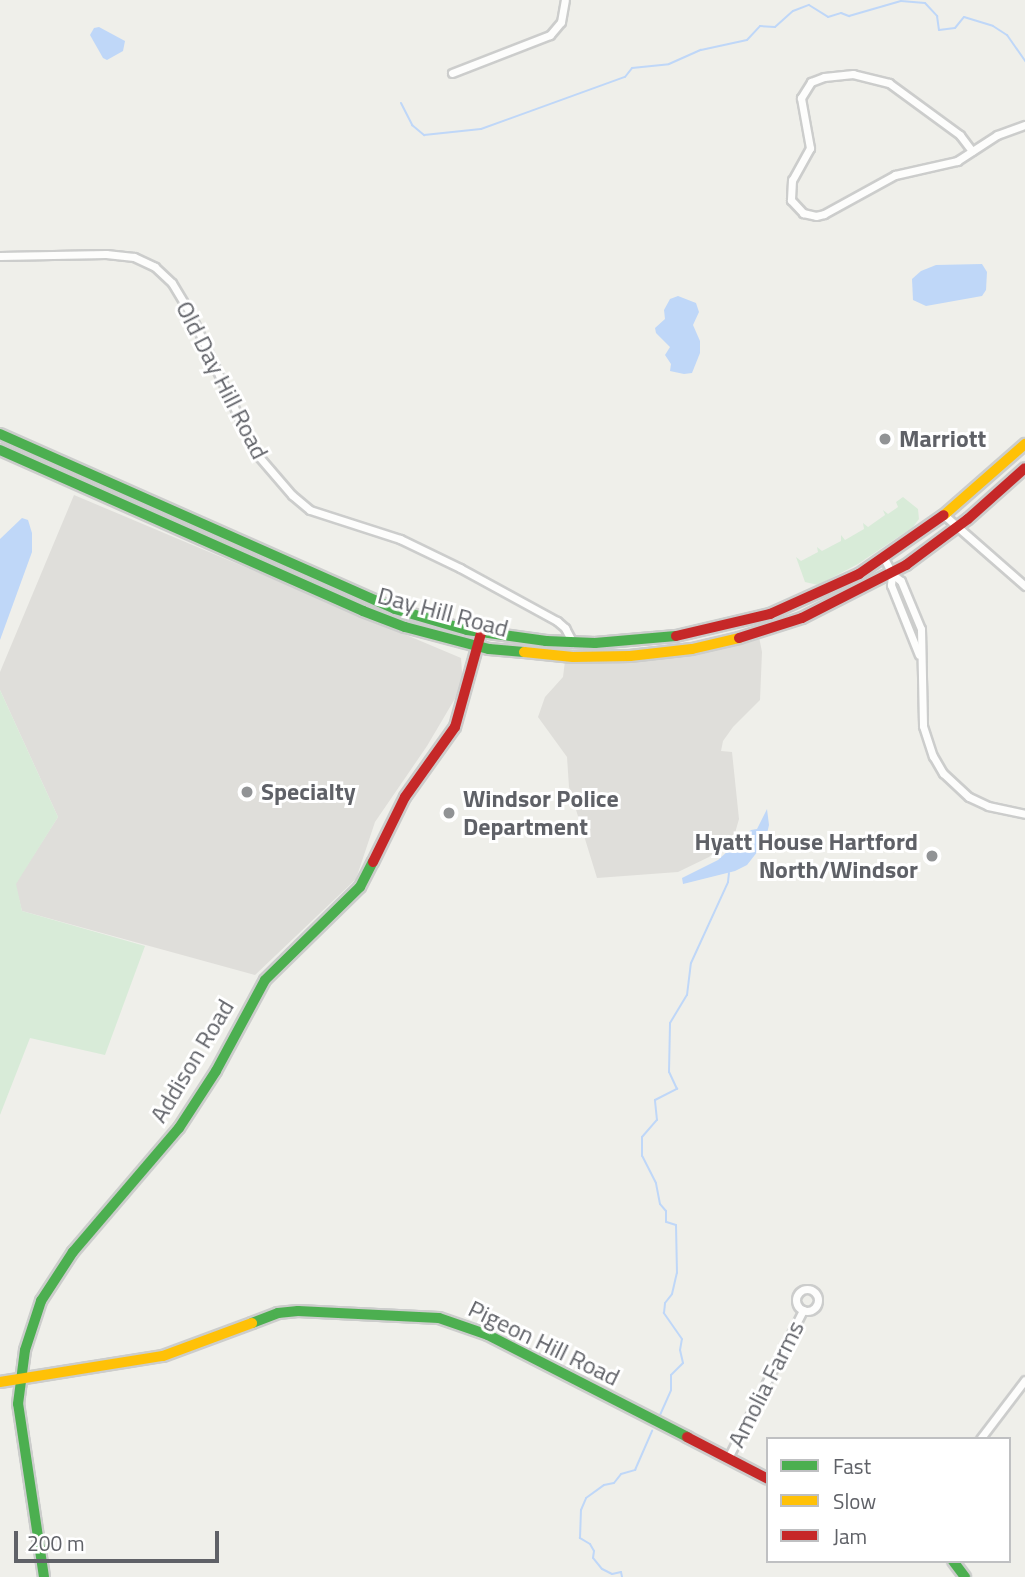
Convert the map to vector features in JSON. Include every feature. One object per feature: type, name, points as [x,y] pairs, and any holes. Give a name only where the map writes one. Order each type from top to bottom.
[{"type":"main road","name":"Day Hill Road","points":[[0,434],[395,609],[481,633],[573,643],[657,639],[733,624],[809,599],[884,558],[944,515],[1025,444]]},
{"type":"main road","name":"Day Hill Road","points":[[0,450],[372,615],[426,634],[479,647],[573,657],[659,653],[738,638],[814,612],[892,574],[958,527],[1025,468]]},
{"type":"main road","points":[[89,490],[94,477]]},
{"type":"main road","points":[[204,541],[211,528]]},
{"type":"main road","points":[[733,624],[738,638]]},
{"type":"main road","name":"Addison Road","points":[[44,1577],[20,1424],[19,1379],[31,1327],[61,1267],[178,1128],[216,1071],[265,980],[349,900],[368,875],[405,797],[454,727],[466,696],[481,633]]},
{"type":"main road","points":[[657,639],[659,653]]},
{"type":"main road","name":"Pigeon Hill Road","points":[[0,1382],[163,1356],[288,1312],[439,1318],[488,1335],[766,1478]]},
{"type":"street","points":[[452,73],[550,35],[563,18],[565,0]]},
{"type":"street","points":[[972,151],[960,135],[889,83],[862,75],[824,77],[811,82],[801,98],[810,148],[792,180],[791,200],[798,209],[808,215],[824,214],[895,175],[945,165],[972,151],[997,135],[1025,125]]},
{"type":"street","name":"Old Day Hill Road","points":[[0,256],[106,254],[134,257],[155,267],[172,283],[189,311],[255,452],[292,495],[310,510],[400,539],[460,568],[556,621],[565,628],[573,643]]},
{"type":"street","points":[[944,515],[1025,586]]},
{"type":"street","points":[[884,558],[892,574],[901,581],[919,624],[923,641],[919,656],[923,726],[933,756],[943,773],[969,797],[988,806],[1025,814]]},
{"type":"street","name":"Amolia Farms","points":[[728,1458],[803,1310]]},
{"type":"street","points":[[982,1437],[1025,1380]]},
{"type":"shaded area","points":[[74,495],[461,658],[463,685],[427,746],[375,822],[356,879],[255,975],[22,911],[15,884],[58,817],[0,690],[0,672]]},
{"type":"shaded area","points":[[759,637],[762,652],[760,700],[733,727],[723,741],[721,751],[732,752],[739,819],[735,833],[709,857],[678,872],[597,878],[569,787],[567,757],[538,717],[545,697],[563,677],[565,661],[607,664],[657,659],[718,649]]},
{"type":"green space","points":[[903,497],[918,509],[919,519],[913,527],[858,564],[818,585],[805,582],[796,557],[801,561],[818,552],[817,547],[822,551],[841,541],[841,535],[845,540],[864,529],[863,523],[868,527],[885,515],[883,510],[888,514],[898,507],[896,502]]},
{"type":"green space","points":[[0,690],[58,817],[16,884],[22,911],[145,946],[105,1055],[30,1038],[0,1115]]},
{"type":"water","points":[[99,27],[125,41],[123,51],[107,60],[103,58],[90,35],[94,28]]},
{"type":"water","points":[[982,264],[987,272],[986,290],[982,296],[926,306],[913,300],[912,279],[921,271],[936,265]]},
{"type":"water","points":[[678,296],[696,303],[699,312],[693,325],[700,341],[700,353],[692,373],[670,371],[671,364],[665,355],[670,347],[656,333],[655,328],[665,319],[664,310],[670,299]]},
{"type":"water","points":[[22,518],[28,520],[32,533],[32,552],[0,640],[0,539]]},
{"type":"water","points":[[767,809],[769,825],[765,842],[747,865],[735,871],[683,884],[682,878],[718,860],[751,830],[757,829]]},
{"type":"waterway","points":[[401,103],[412,125],[424,135],[481,129],[625,77],[632,68],[669,64],[701,50],[747,40],[760,26],[775,27],[793,11],[809,5],[828,17],[841,13],[849,16],[901,1],[925,3],[937,16],[939,30],[955,28],[964,17],[993,26],[1007,35],[1025,61]]},
{"type":"waterway","points":[[660,1415],[671,1390],[671,1375],[683,1363],[680,1350],[682,1339],[664,1313],[665,1303],[672,1294],[677,1273],[676,1225],[666,1222],[666,1211],[660,1204],[656,1183],[642,1156],[642,1137],[657,1120],[655,1100],[677,1089],[669,1072],[670,1023],[687,995],[691,963],[728,882],[729,873]]},
{"type":"waterway","points":[[622,1577],[621,1572],[612,1574],[602,1569],[593,1558],[594,1551],[590,1544],[580,1538],[581,1510],[586,1498],[604,1485],[614,1483],[621,1474],[635,1470],[652,1431]]},
{"type":"traffic: fast","points":[[0,434],[395,609],[467,630],[546,641],[595,643],[676,636]]},
{"type":"traffic: fast","points":[[0,450],[363,611],[405,627],[489,649],[524,652]]},
{"type":"traffic: fast","points":[[44,1577],[18,1404],[25,1350],[41,1301],[73,1252],[179,1128],[216,1071],[265,980],[360,887],[373,862]]},
{"type":"traffic: fast","points":[[252,1323],[278,1313],[298,1311],[439,1318],[488,1335],[687,1437]]},
{"type":"traffic: fast","points":[[954,1563],[965,1577]]},
{"type":"traffic: slow","points":[[944,515],[1025,444]]},
{"type":"traffic: slow","points":[[524,652],[573,657],[630,656],[692,649],[739,638]]},
{"type":"traffic: slow","points":[[0,1382],[163,1356],[252,1323]]},
{"type":"traffic: jam","points":[[739,638],[802,618],[906,565],[968,519],[1025,468]]},
{"type":"traffic: jam","points":[[676,636],[770,614],[859,574],[944,515]]},
{"type":"traffic: jam","points":[[373,862],[405,797],[455,727],[481,633]]},
{"type":"traffic: jam","points":[[687,1437],[766,1478]]},
{"type":"place","name":"Marriott","points":[[885,439]]},
{"type":"place","name":"Specialty","points":[[247,792]]},
{"type":"place","name":"Windsor Police Department","points":[[449,813]]},
{"type":"place","name":"Hyatt House Hartford North/Windsor","points":[[932,856]]}]
